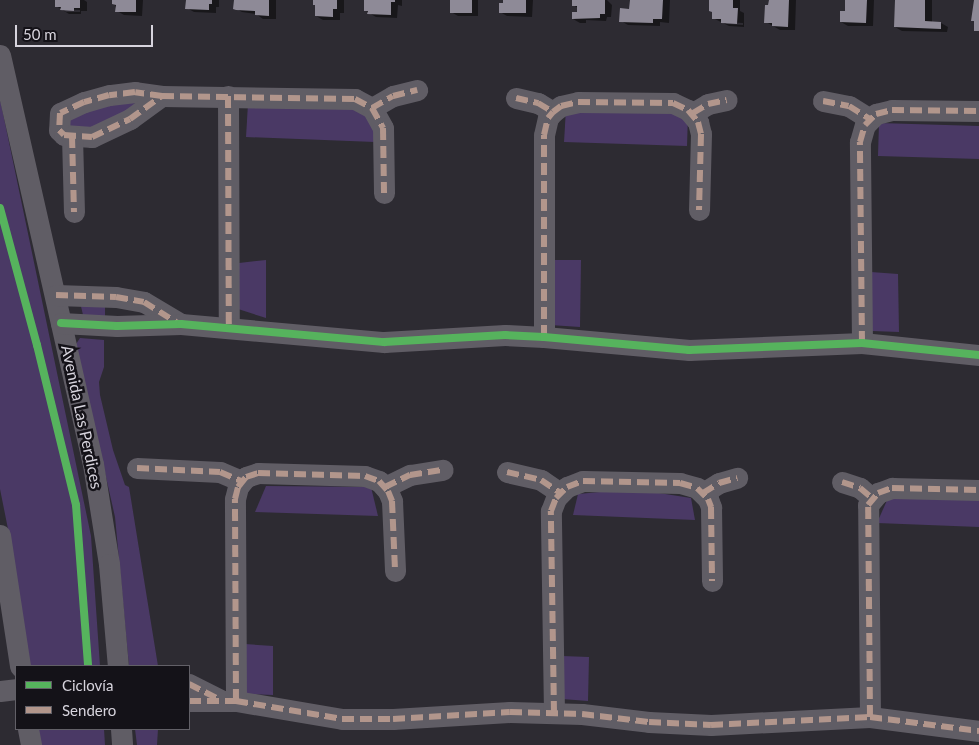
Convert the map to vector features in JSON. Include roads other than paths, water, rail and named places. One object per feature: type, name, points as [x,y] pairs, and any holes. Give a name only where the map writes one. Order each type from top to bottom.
[{"type":"street","name":"Avenida Las Perdices","points":[[0,55],[56,295],[102,514],[109,564],[118,665]]},
{"type":"street","points":[[372,108],[393,96],[417,90]]},
{"type":"street","points":[[162,96],[130,119],[92,136],[64,135],[59,130],[60,113],[67,109],[109,95],[136,92],[162,96],[356,99],[372,108],[383,128],[384,193]]},
{"type":"street","points":[[228,96],[229,328]]},
{"type":"street","points":[[516,98],[538,103],[553,112]]},
{"type":"street","points":[[693,114],[708,104],[727,100]]},
{"type":"street","points":[[823,101],[849,106],[870,119]]},
{"type":"street","points":[[544,337],[544,134],[548,118],[553,112],[561,106],[578,102],[664,103],[678,104],[693,114],[698,122],[701,134],[699,210]]},
{"type":"street","points":[[862,343],[861,133],[870,119],[876,114],[892,110],[979,111]]},
{"type":"street","points":[[72,136],[74,212]]},
{"type":"street","points":[[56,295],[116,297],[144,302],[181,324]]},
{"type":"street","points":[[61,322],[126,326],[181,324],[384,342],[505,335],[689,350],[862,343],[979,356]]},
{"type":"street","points":[[137,468],[220,472],[241,481]]},
{"type":"street","points":[[385,487],[410,475],[443,470]]},
{"type":"street","points":[[507,472],[541,480],[560,493]]},
{"type":"street","points":[[229,701],[235,499],[241,481],[258,473],[372,478],[385,487],[392,501],[395,571]]},
{"type":"street","points":[[703,493],[719,483],[736,478]]},
{"type":"street","points":[[554,713],[551,521],[553,504],[560,493],[574,483],[583,481],[680,483],[697,488],[703,493],[711,507],[712,580]]},
{"type":"street","points":[[842,482],[860,488],[872,498]]},
{"type":"street","points":[[870,717],[867,514],[872,498],[878,493],[892,488],[979,490]]},
{"type":"street","points":[[0,535],[20,665]]},
{"type":"street","points":[[0,691],[15,689]]},
{"type":"street","points":[[190,698],[229,701],[342,718],[393,719],[510,712],[554,713],[657,723],[711,725],[870,717],[979,731]]},
{"type":"street","points":[[28,730],[31,745]]},
{"type":"street","points":[[121,730],[122,745]]}]
